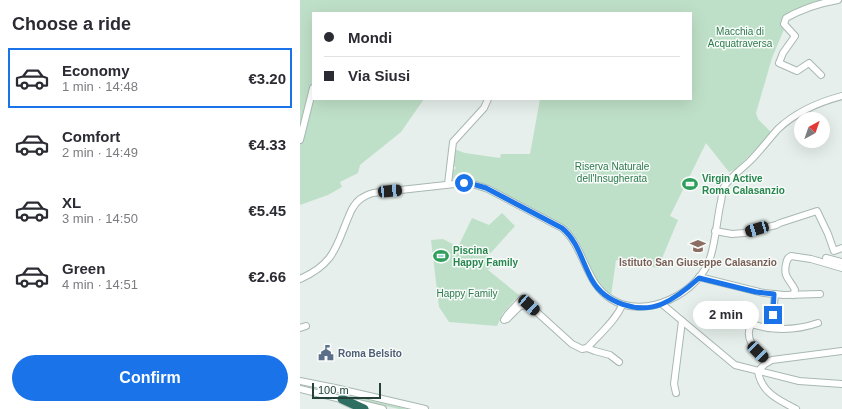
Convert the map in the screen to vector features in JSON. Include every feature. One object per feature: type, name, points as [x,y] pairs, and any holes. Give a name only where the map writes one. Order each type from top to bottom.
[{"type":"highway","points":[[338,398],[364,409]]},
{"type":"street","points":[[821,75],[810,63],[797,71],[779,63],[783,53],[795,36],[784,24],[786,18],[792,15],[821,3],[838,0]]},
{"type":"street","points":[[300,140],[312,92]]},
{"type":"street","points":[[300,279],[318,269],[331,256],[352,209],[356,202],[362,197],[373,193],[464,183],[483,187],[562,228],[575,242],[592,280],[609,298],[622,305],[643,307],[662,304],[682,292],[699,278],[706,268],[710,260],[722,192],[726,185],[783,126],[815,104],[842,96]]},
{"type":"street","points":[[481,100],[484,108]]},
{"type":"street","points":[[448,184],[453,142],[484,108],[488,100]]},
{"type":"street","points":[[715,232],[732,234],[744,233],[776,225],[780,222],[817,211],[834,251],[842,248]]},
{"type":"street","points":[[793,295],[795,290],[786,277],[784,271],[787,260],[791,256],[811,259],[842,268]]},
{"type":"street","points":[[826,258],[842,262]]},
{"type":"street","points":[[699,278],[756,292],[793,295],[820,294]]},
{"type":"street","points":[[768,328],[773,315],[774,294]]},
{"type":"street","points":[[662,304],[732,363],[799,381],[842,384]]},
{"type":"street","points":[[529,305],[579,349],[588,348],[610,355],[619,362]]},
{"type":"street","points":[[588,348],[616,316],[622,305]]},
{"type":"street","points":[[739,320],[751,325],[768,328],[799,328],[818,323]]},
{"type":"street","points":[[676,393],[674,384],[682,321]]},
{"type":"street","points":[[751,325],[748,332],[749,339],[755,349],[768,362]]},
{"type":"street","points":[[758,371],[768,362],[842,351]]},
{"type":"street","points":[[758,371],[761,383],[769,393],[796,409]]},
{"type":"street","points":[[300,381],[425,409]]},
{"type":"street","points":[[335,388],[338,398]]},
{"type":"street","points":[[300,389],[383,409]]},
{"type":"green space","name":"Riserva Naturale dell'Insugherata","points":[[300,0],[833,0],[790,15],[772,58],[756,113],[758,119],[772,133],[736,169],[729,172],[706,143],[670,216],[678,220],[658,268],[616,260],[611,296],[603,289],[594,275],[578,240],[566,227],[473,180],[452,179],[452,172],[456,168],[452,163],[454,149],[465,153],[500,158],[501,154],[530,154],[540,100],[692,100],[692,12],[312,12],[312,100],[423,100],[401,132],[360,165],[358,173],[340,182],[342,187],[328,195],[300,205]]},
{"type":"green space","name":"Happy Family","points":[[502,213],[515,226],[488,256],[487,258],[493,264],[488,270],[519,295],[503,313],[497,326],[449,322],[439,307],[431,240],[443,239],[458,247],[472,218],[489,225]]},
{"type":"green space","points":[[347,395],[408,409],[399,409],[347,397]]},
{"type":"water","name":"Piscina Happy Family","points":[[440,250],[445,252],[441,261],[436,259]]},
{"type":"place","name":"Virgin Active Roma Calasanzio","points":[[690,184]]},
{"type":"place","name":"Istituto San Giuseppe Calasanzio","points":[[698,246]]},
{"type":"place","name":"Piscina Happy Family","points":[[441,256]]},
{"type":"place","name":"Roma Belsito","points":[[326,353]]},
{"type":"route","points":[[464,183],[486,188],[562,228],[575,242],[592,280],[598,288],[609,298],[620,304],[643,307],[662,304],[674,298],[699,278],[756,292],[774,294],[773,315]]},
{"type":"park label","name":"Macchia di Acquatraversa","points":[[740,36]]}]
